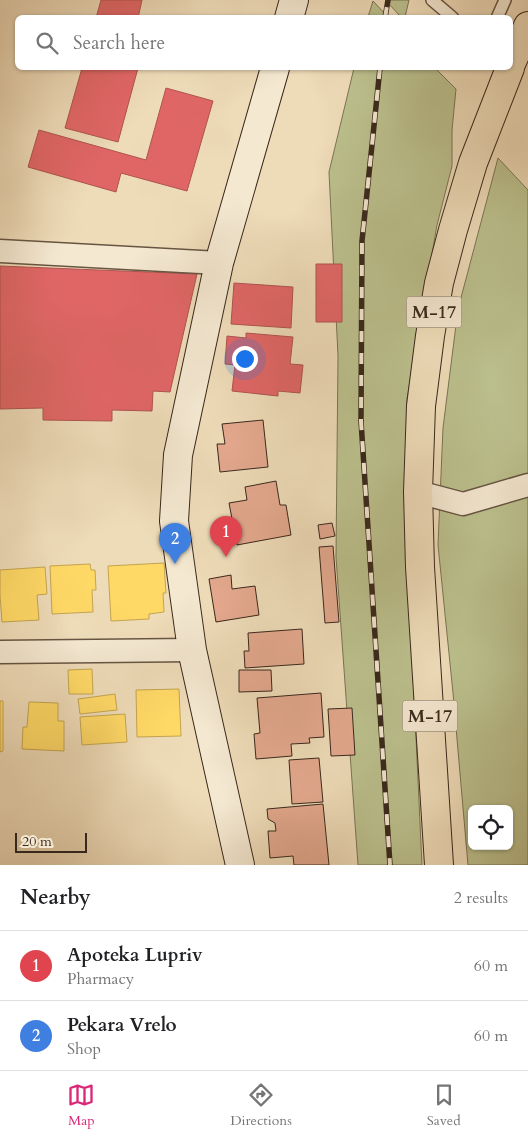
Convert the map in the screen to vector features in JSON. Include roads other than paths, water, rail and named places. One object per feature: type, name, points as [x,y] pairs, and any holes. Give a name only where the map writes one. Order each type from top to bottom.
[{"type":"main road","name":"M-17","points":[[513,56],[528,26]]},
{"type":"main road","name":"M-17","points":[[439,865],[420,568],[418,492],[421,406],[439,283],[473,162],[503,76]]},
{"type":"street","points":[[290,15],[294,0]]},
{"type":"street","points":[[240,865],[192,650],[174,522],[175,486],[178,455],[219,263],[274,70]]},
{"type":"street","points":[[0,251],[219,263]]},
{"type":"street","points":[[418,492],[463,504],[528,485]]},
{"type":"street","points":[[0,652],[192,650]]},
{"type":"lane","points":[[432,0],[450,15]]},
{"type":"lane","points":[[498,15],[505,0]]},
{"type":"railway","points":[[386,15],[388,0]]},
{"type":"railway","points":[[380,70],[362,241],[361,421],[390,865]]},
{"type":"place","name":"Apoteka Lupriv","points":[[226,557]]},
{"type":"place","name":"Pekara Vrelo","points":[[175,564]]}]
